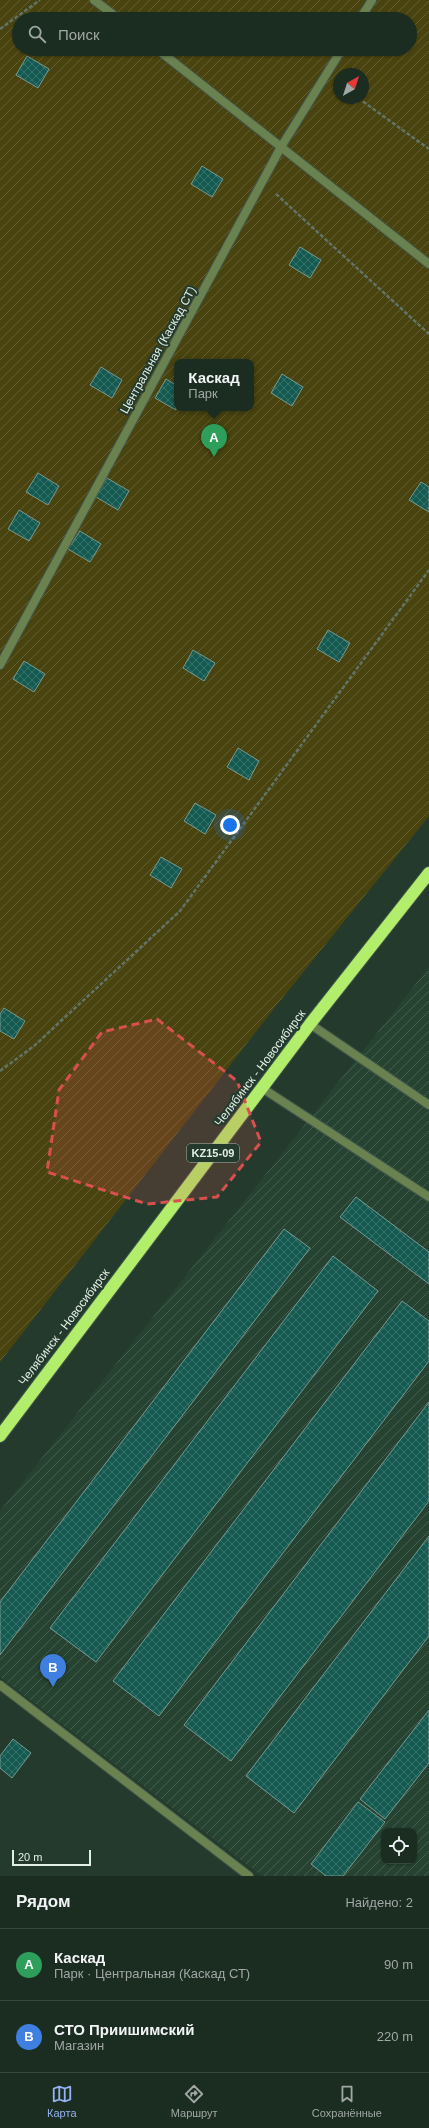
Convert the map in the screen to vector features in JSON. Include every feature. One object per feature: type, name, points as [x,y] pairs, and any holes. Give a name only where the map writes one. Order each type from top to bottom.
[{"type":"highway","name":"Челябинск - Новосибирск","points":[[0,1436],[310,1024],[429,873]]},
{"type":"street","points":[[94,0],[109,12]]},
{"type":"street","points":[[364,12],[372,0]]},
{"type":"street","points":[[166,56],[429,264]]},
{"type":"street","name":"Центральная (Каскад СТ)","points":[[0,665],[263,182],[338,56]]},
{"type":"street","points":[[310,1024],[429,1105]]},
{"type":"street","points":[[262,1088],[429,1197]]},
{"type":"street","points":[[0,1685],[249,1876]]},
{"type":"path","points":[[23,12],[40,0]]},
{"type":"path","points":[[0,29],[12,20]]},
{"type":"path","points":[[366,104],[429,149]]},
{"type":"path","points":[[263,182],[429,334]]},
{"type":"path","points":[[0,1071],[34,1046],[180,911],[429,570]]},
{"type":"highlighted area","points":[[157,1019],[237,1081],[261,1142],[217,1197],[147,1204],[47,1172],[59,1090],[102,1032]]},
{"type":"shaded area","points":[[0,0],[429,0],[429,816],[276,1006],[0,1362]]},
{"type":"shaded area","points":[[429,967],[429,1876],[262,1876],[0,1677],[0,1511]]},
{"type":"building","points":[[27,56],[49,69],[38,88],[16,75]]},
{"type":"building","points":[[202,166],[223,179],[212,197],[191,184]]},
{"type":"building","points":[[300,247],[321,260],[310,278],[289,265]]},
{"type":"building","points":[[101,367],[122,380],[112,398],[90,385]]},
{"type":"building","points":[[282,374],[303,387],[292,406],[271,393]]},
{"type":"building","points":[[166,379],[174,384],[174,409],[155,398]]},
{"type":"building","points":[[38,473],[59,486],[48,505],[26,492]]},
{"type":"building","points":[[107,478],[129,491],[118,510],[96,497]]},
{"type":"building","points":[[421,482],[429,487],[429,512],[409,500]]},
{"type":"building","points":[[19,510],[40,523],[29,541],[8,529]]},
{"type":"building","points":[[80,531],[101,544],[90,562],[68,549]]},
{"type":"building","points":[[328,630],[350,643],[339,662],[317,649]]},
{"type":"building","points":[[193,650],[215,663],[204,681],[183,668]]},
{"type":"building","points":[[24,661],[45,674],[34,692],[13,679]]},
{"type":"building","points":[[238,748],[259,761],[249,780],[227,767]]},
{"type":"building","points":[[195,803],[216,815],[205,834],[184,821]]},
{"type":"building","points":[[161,857],[182,869],[171,888],[150,875]]},
{"type":"building","points":[[4,1008],[25,1021],[14,1039],[0,1031],[0,1014]]},
{"type":"building","points":[[356,1197],[429,1252],[429,1284],[340,1217]]},
{"type":"building","points":[[284,1229],[310,1248],[0,1655],[0,1602]]},
{"type":"building","points":[[333,1256],[378,1291],[96,1662],[50,1628]]},
{"type":"building","points":[[402,1301],[429,1321],[429,1361],[159,1716],[113,1681]]},
{"type":"building","points":[[429,1402],[429,1501],[231,1761],[184,1725]]},
{"type":"building","points":[[429,1536],[429,1636],[294,1813],[246,1776]]},
{"type":"building","points":[[429,1710],[429,1763],[385,1819],[360,1799]]},
{"type":"building","points":[[13,1739],[31,1753],[12,1778],[0,1768],[0,1756]]},
{"type":"building","points":[[358,1802],[385,1822],[343,1876],[326,1876],[311,1864]]},
{"type":"place","name":"Каскад","points":[[214,457]]},
{"type":"place","name":"СТО Приишимский","points":[[53,1687]]}]
